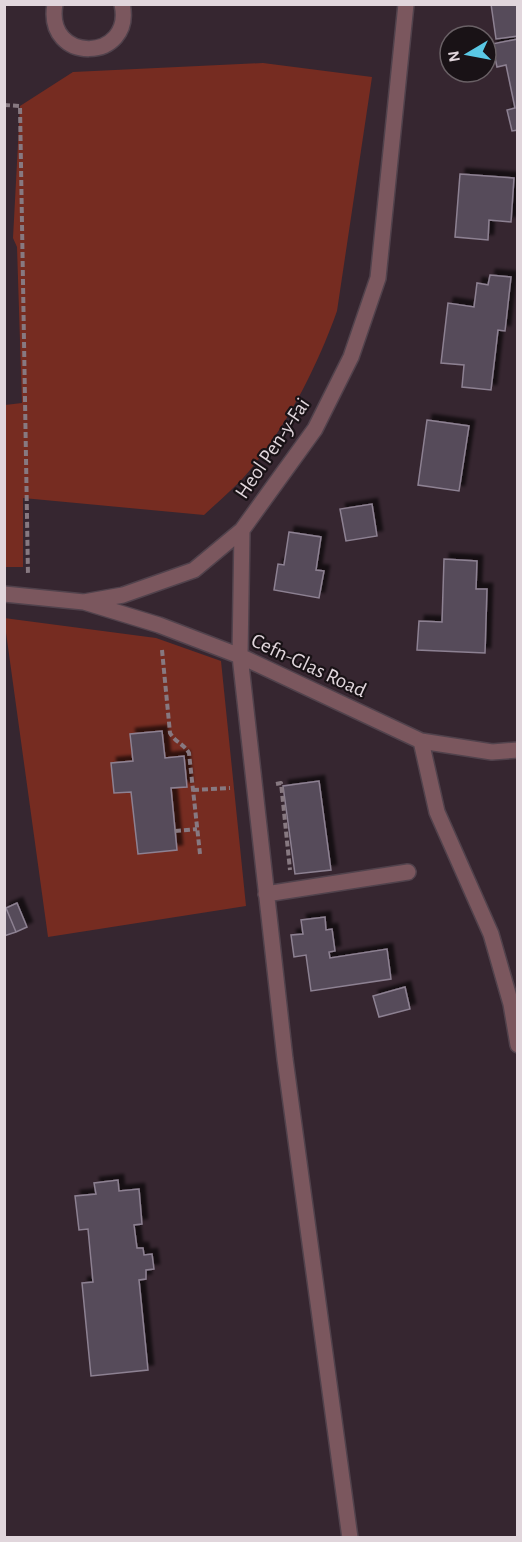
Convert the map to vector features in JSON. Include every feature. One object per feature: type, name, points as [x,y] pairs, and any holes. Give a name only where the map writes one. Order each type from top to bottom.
[{"type":"street","points":[[55,4],[56,28],[62,37],[70,45],[92,50],[111,42],[118,33],[123,23],[122,4]]},
{"type":"street","name":"Heol Pen-y-Fai","points":[[84,602],[123,595],[194,570],[242,530],[315,429],[351,357],[378,279],[406,4]]},
{"type":"street","points":[[242,530],[240,656],[285,1059],[350,1538]]},
{"type":"street","points":[[4,594],[84,602]]},
{"type":"street","name":"Cefn-Glas Road","points":[[84,602],[159,626],[240,656],[422,741],[492,752],[518,750]]},
{"type":"street","points":[[422,741],[436,812],[491,934],[511,1004],[518,1045]]},
{"type":"street","points":[[266,894],[408,872]]},
{"type":"path","points":[[4,105],[20,106],[28,597]]},
{"type":"path","points":[[159,626],[170,734],[185,746],[189,753],[200,854]]},
{"type":"path","points":[[276,784],[281,783],[292,890]]},
{"type":"path","points":[[193,790],[230,788]]},
{"type":"path","points":[[175,831],[197,830]]},
{"type":"shaded area","points":[[263,63],[372,77],[337,311],[311,374],[277,434],[264,452],[234,488],[204,515],[23,498],[23,567],[5,567],[5,405],[22,403],[17,247],[13,238],[20,106],[73,72]]},
{"type":"shaded area","points":[[4,618],[156,638],[221,661],[246,906],[48,937]]},
{"type":"building","points":[[491,4],[518,4],[518,36],[498,39],[498,24],[494,24]]},
{"type":"building","points":[[518,39],[518,130],[512,131],[507,110],[515,108],[506,65],[498,67],[498,43]]},
{"type":"building","points":[[460,174],[514,178],[511,222],[489,220],[488,240],[455,237]]},
{"type":"building","points":[[490,275],[511,277],[505,331],[498,330],[491,390],[462,387],[464,365],[441,363],[448,303],[474,307],[477,283],[488,285]]},
{"type":"building","points":[[427,420],[469,426],[459,491],[418,485]]},
{"type":"building","points":[[372,504],[377,536],[346,541],[340,509]]},
{"type":"building","points":[[289,532],[321,537],[316,570],[324,571],[319,598],[274,590],[278,564],[284,565]]},
{"type":"building","points":[[444,559],[477,561],[476,589],[487,589],[485,653],[417,650],[419,621],[442,622]]},
{"type":"building","points":[[162,731],[165,758],[184,756],[187,787],[171,788],[177,850],[138,854],[131,792],[114,793],[111,763],[133,761],[130,734]]},
{"type":"building","points":[[319,781],[331,870],[295,874],[283,786]]},
{"type":"building","points":[[17,903],[27,927],[16,932],[6,908]]},
{"type":"building","points":[[6,908],[16,932],[4,936],[4,909]]},
{"type":"building","points":[[325,917],[326,930],[332,929],[335,951],[329,952],[330,958],[387,949],[391,979],[311,991],[306,955],[294,957],[291,935],[303,934],[301,920]]},
{"type":"building","points":[[405,987],[410,1009],[379,1017],[373,996]]},
{"type":"building","points":[[118,1180],[119,1191],[139,1189],[142,1224],[134,1225],[137,1248],[143,1248],[144,1255],[152,1254],[154,1269],[146,1270],[146,1279],[139,1280],[148,1370],[91,1376],[82,1283],[93,1282],[88,1229],[79,1230],[75,1196],[96,1194],[94,1183]]}]
